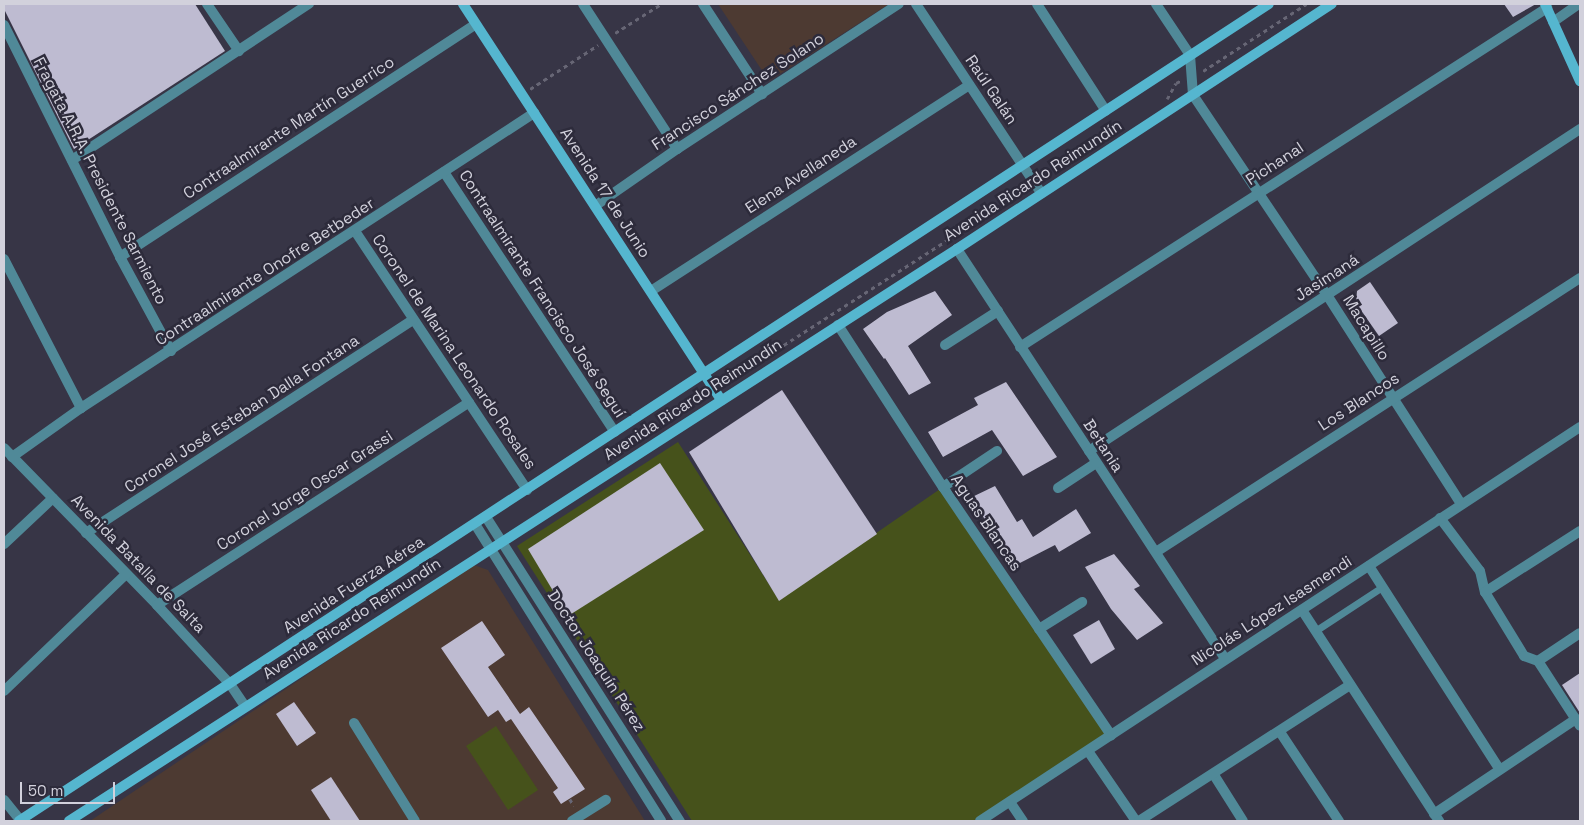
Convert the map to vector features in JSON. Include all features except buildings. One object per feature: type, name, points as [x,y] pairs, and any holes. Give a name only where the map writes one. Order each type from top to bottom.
[{"type":"street","points":[[207,4],[239,51]]},
{"type":"street","points":[[72,160],[309,4]]},
{"type":"street","name":"Avenida 17 de Junio","points":[[462,4],[721,400]]},
{"type":"street","points":[[583,4],[677,149]]},
{"type":"street","points":[[703,4],[762,94]]},
{"type":"street","name":"Francisco Sánchez Solano","points":[[595,206],[677,149],[899,4]]},
{"type":"street","name":"Raúl Galán","points":[[916,4],[1042,193]]},
{"type":"street","points":[[1037,4],[1106,111]]},
{"type":"street","points":[[1156,4],[1190,55],[1193,95]]},
{"type":"street","name":"Avenida Ricardo Reimundín","points":[[704,374],[1269,4]]},
{"type":"street","name":"Avenida Ricardo Reimundín","points":[[69,821],[1332,4]]},
{"type":"street","points":[[1553,22],[1579,4]]},
{"type":"street","points":[[1546,6],[1580,81]]},
{"type":"street","name":"Pichanal","points":[[1020,347],[1546,6]]},
{"type":"street","name":"Contraalmirante Martín Guerrico","points":[[120,257],[476,24]]},
{"type":"street","name":"Fragata A.R.A. Presidente Sarmiento","points":[[4,25],[120,257],[171,351]]},
{"type":"street","name":"Elena Avellaneda","points":[[650,291],[969,85]]},
{"type":"street","name":"Macapillo","points":[[1193,95],[1327,295],[1462,504]]},
{"type":"street","name":"Contraalmirante Onofre Betbeder","points":[[12,457],[81,408],[534,113]]},
{"type":"street","name":"Jasimaná","points":[[1089,452],[1580,129]]},
{"type":"street","name":"Contraalmirante Francisco José Seguí","points":[[444,172],[615,432]]},
{"type":"street","name":"Coronel de Marina Leonardo Rosales","points":[[355,231],[528,490]]},
{"type":"street","name":"Betania","points":[[957,248],[1020,347],[1226,659]]},
{"type":"street","points":[[4,259],[81,408]]},
{"type":"street","name":"Los Blancos","points":[[1156,552],[1580,278]]},
{"type":"street","points":[[945,345],[998,311]]},
{"type":"street","name":"Coronel José Esteban Dalla Fontana","points":[[86,533],[413,320]]},
{"type":"street","name":"Aguas Blancas","points":[[838,325],[944,487],[1111,735]]},
{"type":"street","name":"Avenida Fuerza Aérea","points":[[20,821],[704,374]]},
{"type":"street","name":"Coronel Jorge Oscar Grassi","points":[[157,605],[469,402]]},
{"type":"street","name":"Nicolás López Isasmendi","points":[[980,821],[1440,518],[1579,431]]},
{"type":"street","name":"Avenida Batalla de Salta","points":[[4,448],[157,605],[230,684],[245,706]]},
{"type":"street","points":[[944,487],[997,451]]},
{"type":"street","points":[[1058,488],[1096,463]]},
{"type":"street","points":[[4,544],[53,498]]},
{"type":"street","name":"Doctor Joaquín Pérez","points":[[486,517],[680,821]]},
{"type":"street","points":[[1302,610],[1436,817],[1500,770],[1578,723],[1538,661],[1524,656],[1484,592],[1480,571],[1440,518]]},
{"type":"street","name":"Doctor Joaquín Pérez","points":[[475,524],[661,821]]},
{"type":"street","points":[[1484,592],[1580,531]]},
{"type":"street","points":[[1369,566],[1500,770]]},
{"type":"street","points":[[4,691],[126,574]]},
{"type":"street","points":[[1039,629],[1082,602]]},
{"type":"street","points":[[1538,661],[1580,635]]},
{"type":"street","points":[[1088,751],[1138,821],[1214,775],[1350,685]]},
{"type":"street","points":[[354,723],[415,821]]},
{"type":"street","points":[[1280,732],[1338,821]]},
{"type":"street","points":[[1214,775],[1243,821]]},
{"type":"street","points":[[4,800],[20,821]]},
{"type":"street","points":[[572,821],[606,800]]},
{"type":"street","points":[[1010,802],[1023,821]]},
{"type":"lane","points":[[1315,631],[1382,587]]},
{"type":"path","points":[[522,94],[661,4]]},
{"type":"shaded area","points":[[718,4],[889,4],[769,81]]},
{"type":"shaded area","points":[[471,564],[488,570],[645,821],[90,821]]},
{"type":"green space","points":[[678,442],[779,600],[943,487],[1111,735],[973,821],[692,821],[517,546]]},
{"type":"green space","points":[[496,726],[538,790],[508,810],[466,746]]}]
